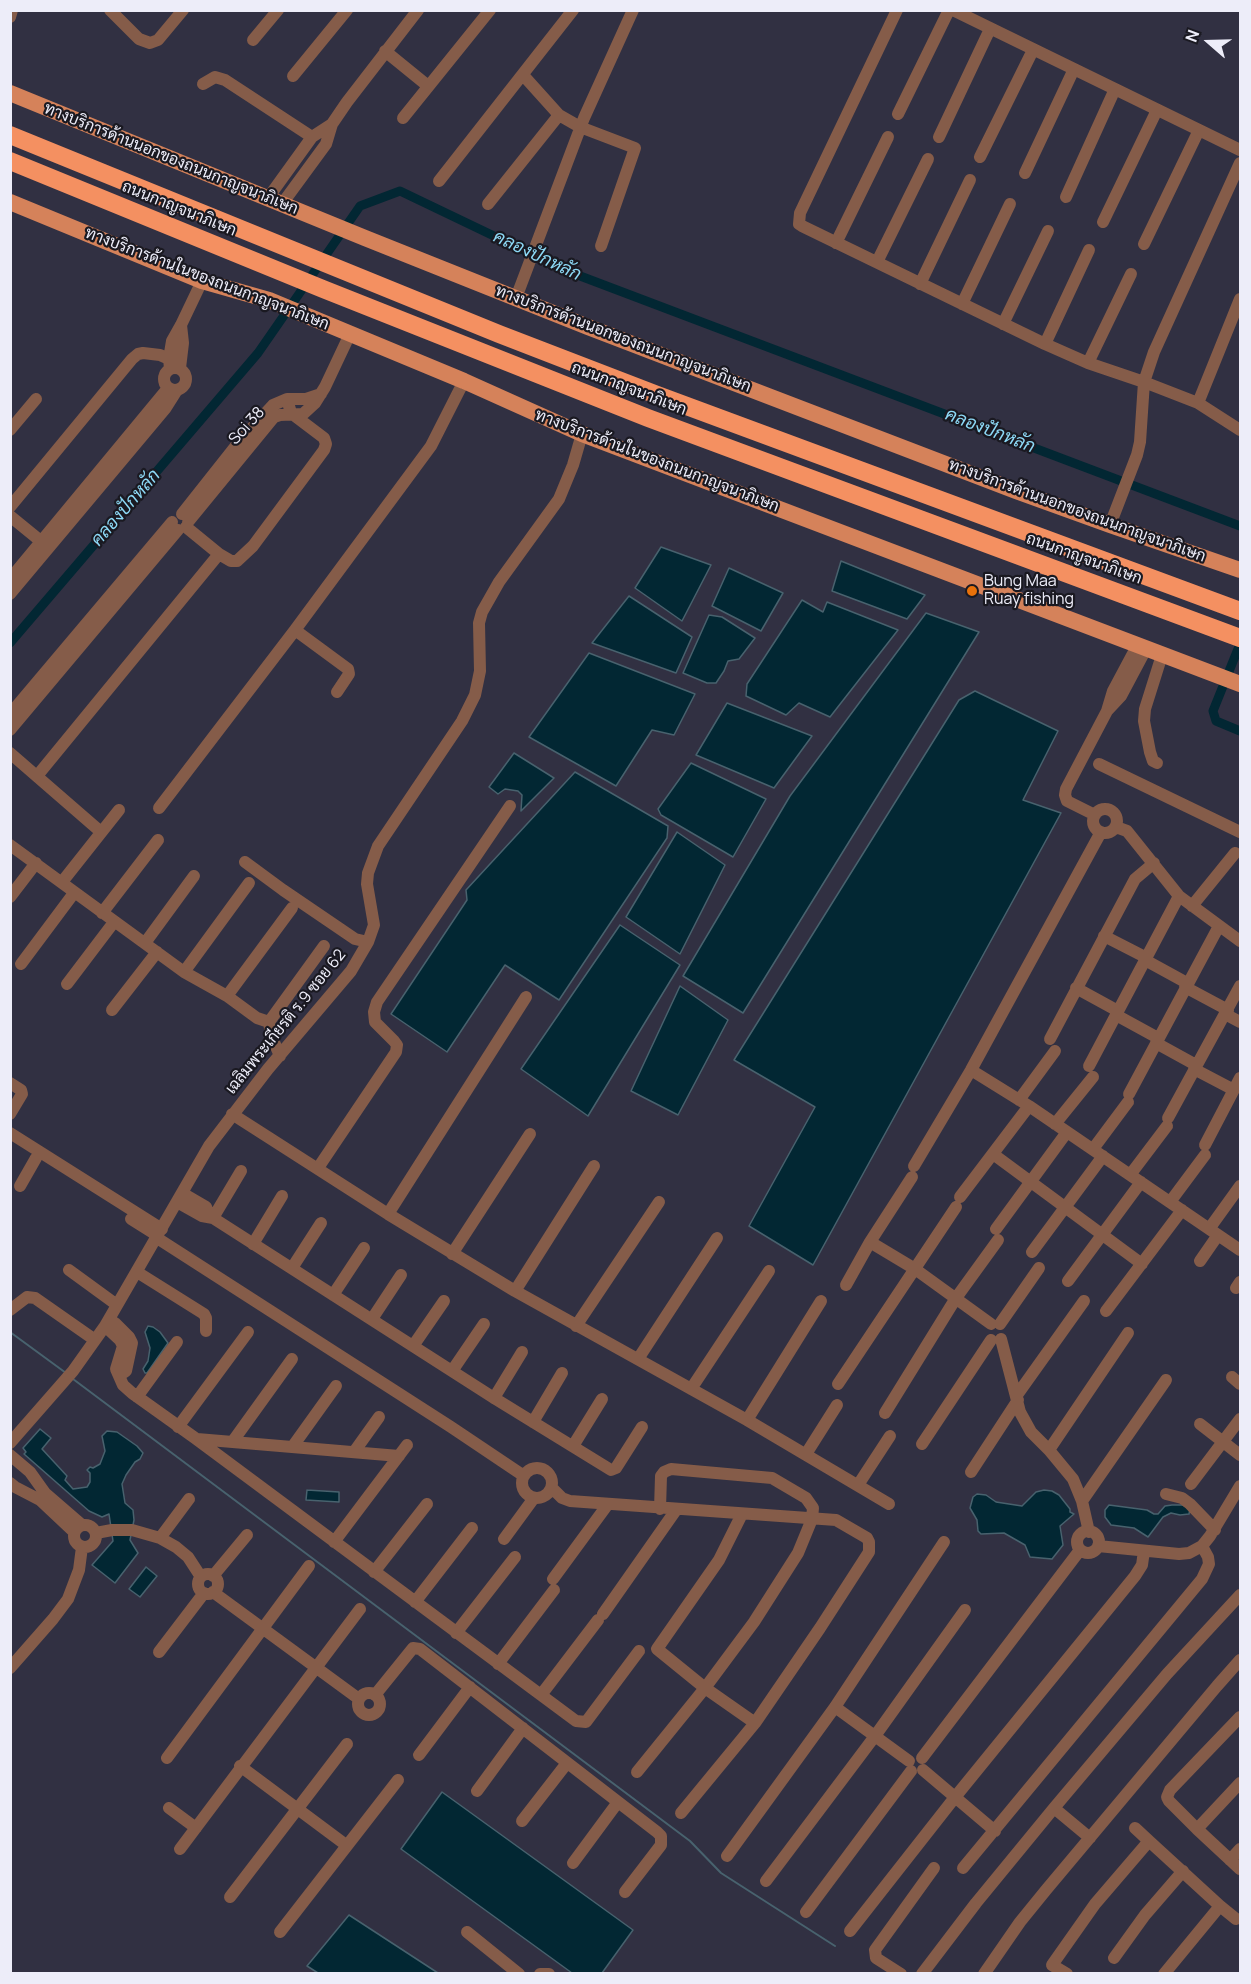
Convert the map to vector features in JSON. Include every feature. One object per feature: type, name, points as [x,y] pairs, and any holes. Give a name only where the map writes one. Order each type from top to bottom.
[{"type":"highway","name":"ถนนกาญจนาภิเษก","points":[[10,135],[499,334],[657,395],[1239,610]]},
{"type":"highway","name":"ถนนกาญจนาภิเษก","points":[[10,161],[323,290],[648,418],[1235,635]]},
{"type":"main road","name":"ทางบริการด้านนอกของถนนกาญจนาภิเษก","points":[[10,93],[516,298],[1110,525],[1240,570]]},
{"type":"main road","name":"ทางบริการด้านในของถนนกาญจนาภิเษก","points":[[10,202],[202,280],[269,300],[464,381],[582,434],[1240,684]]},
{"type":"street","points":[[10,17],[12,10]]},
{"type":"street","points":[[110,10],[139,39],[150,44],[158,40],[183,10]]},
{"type":"street","points":[[253,40],[278,10]]},
{"type":"street","points":[[293,76],[347,10]]},
{"type":"street","points":[[275,201],[313,162],[326,144],[332,124],[418,10]]},
{"type":"street","points":[[403,118],[490,10]]},
{"type":"street","points":[[439,181],[573,10]]},
{"type":"street","points":[[516,298],[580,127],[633,10]]},
{"type":"street","points":[[897,10],[800,213],[799,224],[1045,344],[1088,363],[1198,403],[1239,427]]},
{"type":"street","points":[[898,114],[951,10],[1240,150]]},
{"type":"street","points":[[939,137],[990,29]]},
{"type":"street","points":[[980,157],[1033,50]]},
{"type":"street","points":[[385,51],[428,86]]},
{"type":"street","points":[[1025,173],[1074,69]]},
{"type":"street","points":[[523,75],[559,115],[580,127],[635,148],[601,246]]},
{"type":"street","points":[[203,84],[215,77],[225,80],[312,137]]},
{"type":"street","points":[[1066,197],[1115,89]]},
{"type":"street","points":[[1103,222],[1157,110]]},
{"type":"street","points":[[488,204],[559,115]]},
{"type":"street","points":[[275,201],[312,137],[332,124]]},
{"type":"street","points":[[1144,244],[1199,130]]},
{"type":"street","points":[[836,243],[888,137]]},
{"type":"street","points":[[301,153],[313,162]]},
{"type":"street","points":[[877,262],[928,159]]},
{"type":"street","points":[[1110,525],[1132,470],[1140,442],[1144,382],[1154,352],[1240,163]]},
{"type":"street","points":[[920,284],[970,180]]},
{"type":"street","points":[[962,304],[1010,204]]},
{"type":"street","points":[[1003,324],[1048,231]]},
{"type":"street","points":[[1045,344],[1089,250]]},
{"type":"street","points":[[1088,363],[1131,274]]},
{"type":"street","points":[[173,365],[172,341],[202,280]]},
{"type":"street","points":[[1198,403],[1240,298]]},
{"type":"street","name":"Soi 38","points":[[85,632],[181,523],[271,414],[303,414],[321,394],[350,334]]},
{"type":"street","points":[[10,507],[138,354],[143,352],[160,355],[183,371],[186,378],[184,386],[172,389]]},
{"type":"street","points":[[172,389],[164,380],[166,371],[173,365]]},
{"type":"street","points":[[159,808],[295,630],[431,446],[464,381]]},
{"type":"street","points":[[10,594],[45,545],[124,451],[165,409],[172,389]]},
{"type":"street","points":[[271,414],[273,405],[287,399],[306,399],[321,394]]},
{"type":"street","points":[[10,430],[36,399]]},
{"type":"street","points":[[181,523],[231,561],[237,561],[245,555],[324,450],[326,444],[324,438],[291,413],[287,399]]},
{"type":"street","name":"เฉลิมพระเกียรติ ร.9 ซอย 62","points":[[10,1443],[59,1388],[95,1340],[209,1146],[232,1114],[351,971],[368,942],[374,926],[368,873],[375,853],[462,721],[475,695],[480,671],[479,624],[482,612],[499,582],[559,499],[573,465],[582,434]]},
{"type":"street","points":[[10,516],[45,545]]},
{"type":"street","points":[[10,579],[45,545]]},
{"type":"street","points":[[37,776],[219,554]]},
{"type":"street","points":[[295,630],[348,669],[349,674],[337,692]]},
{"type":"street","points":[[10,714],[85,632]]},
{"type":"street","points":[[10,730],[85,632]]},
{"type":"street","points":[[1095,814],[1067,801],[1065,795],[1068,782],[1107,711],[1121,696],[1148,650]]},
{"type":"street","points":[[1148,650],[1144,721],[1150,752],[1153,761],[1157,764]]},
{"type":"street","points":[[10,753],[101,832]]},
{"type":"street","points":[[1099,764],[1240,832]]},
{"type":"street","points":[[318,1168],[396,1052],[397,1045],[375,1022],[374,1012],[377,1002],[510,806]]},
{"type":"street","points":[[1101,809],[1113,811],[1118,821],[1116,827],[1112,831],[1101,832],[1093,824],[1095,814],[1101,809]]},
{"type":"street","points":[[62,882],[119,810]]},
{"type":"street","points":[[1116,827],[1127,831],[1179,896],[1219,926],[1238,935]]},
{"type":"street","points":[[846,1285],[971,1070],[1101,832]]},
{"type":"street","points":[[102,913],[158,840]]},
{"type":"street","points":[[10,845],[184,972],[227,996],[257,1018],[269,1022]]},
{"type":"street","points":[[1192,906],[1235,853]]},
{"type":"street","points":[[245,862],[355,939],[368,942]]},
{"type":"street","points":[[10,897],[36,863]]},
{"type":"street","points":[[838,1384],[958,1202],[993,1154],[1024,1103],[1076,988],[1104,936],[1135,879],[1154,863]]},
{"type":"street","points":[[145,943],[194,876]]},
{"type":"street","points":[[184,972],[249,883]]},
{"type":"street","points":[[21,964],[74,893]]},
{"type":"street","points":[[1055,1124],[1091,1072],[1117,1013],[1179,896]]},
{"type":"street","points":[[227,996],[292,908]]},
{"type":"street","points":[[67,984],[114,922]]},
{"type":"street","points":[[1032,1252],[1065,1208],[1098,1153],[1219,926]]},
{"type":"street","points":[[1104,936],[1146,959],[1240,1022]]},
{"type":"street","points":[[280,1056],[271,1035],[269,1022],[324,946]]},
{"type":"street","points":[[112,1010],[157,952]]},
{"type":"street","points":[[1130,1175],[1168,1122],[1195,1067],[1240,986]]},
{"type":"street","points":[[1076,988],[1117,1013],[1235,1094]]},
{"type":"street","points":[[388,1214],[526,997]]},
{"type":"street","points":[[971,1070],[1024,1103],[1240,1250]]},
{"type":"street","points":[[1170,1202],[1205,1150],[1235,1094],[1240,1078]]},
{"type":"street","points":[[10,1083],[21,1090],[22,1094],[10,1113]]},
{"type":"street","points":[[232,1114],[514,1292],[747,1420],[889,1504]]},
{"type":"street","points":[[885,1413],[1030,1182],[1067,1132]]},
{"type":"street","points":[[10,1133],[524,1476]]},
{"type":"street","points":[[452,1254],[530,1134]]},
{"type":"street","points":[[10,1142],[159,1234]]},
{"type":"street","points":[[993,1154],[1142,1264]]},
{"type":"street","points":[[20,1186],[36,1158]]},
{"type":"street","points":[[514,1292],[594,1166]]},
{"type":"street","points":[[211,1217],[241,1171]]},
{"type":"street","points":[[1068,1281],[1142,1182]]},
{"type":"street","points":[[1200,1261],[1240,1186]]},
{"type":"street","points":[[253,1244],[282,1196]]},
{"type":"street","points":[[180,1197],[206,1207],[211,1217],[494,1398],[605,1466],[614,1469],[642,1427]]},
{"type":"street","points":[[576,1326],[658,1202]]},
{"type":"street","points":[[1106,1311],[1182,1210]]},
{"type":"street","points":[[292,1268],[321,1223]]},
{"type":"street","points":[[638,1359],[717,1238]]},
{"type":"street","points":[[870,1242],[915,1269],[996,1324]]},
{"type":"street","points":[[333,1295],[364,1248]]},
{"type":"street","points":[[1039,1268],[996,1324],[987,1332],[996,1339],[1018,1398],[1020,1412],[1031,1432],[1073,1479],[1082,1501],[1089,1532]]},
{"type":"street","points":[[69,1270],[117,1305]]},
{"type":"street","points":[[691,1389],[770,1271]]},
{"type":"street","points":[[137,1272],[204,1314],[207,1322],[206,1331]]},
{"type":"street","points":[[372,1319],[401,1275]]},
{"type":"street","points":[[10,1310],[27,1298],[35,1298],[95,1340]]},
{"type":"street","points":[[413,1346],[444,1301]]},
{"type":"street","points":[[747,1420],[821,1301]]},
{"type":"street","points":[[970,1472],[1084,1301]]},
{"type":"street","points":[[107,1322],[129,1337],[132,1343],[126,1371],[120,1376],[123,1385],[137,1397],[576,1722],[585,1722],[639,1651]]},
{"type":"street","points":[[452,1371],[484,1324]]},
{"type":"street","points":[[178,1427],[248,1332]]},
{"type":"street","points":[[1049,1450],[1128,1333]]},
{"type":"street","points":[[922,1444],[996,1339]]},
{"type":"street","points":[[137,1397],[177,1342]]},
{"type":"street","points":[[494,1398],[522,1352]]},
{"type":"street","points":[[233,1442],[292,1359]]},
{"type":"street","points":[[533,1422],[562,1373]]},
{"type":"street","points":[[1082,1501],[1166,1380]]},
{"type":"street","points":[[293,1446],[336,1386]]},
{"type":"street","points":[[573,1446],[602,1399]]},
{"type":"street","points":[[806,1454],[837,1405]]},
{"type":"street","points":[[354,1452],[379,1417]]},
{"type":"street","points":[[1191,1484],[1240,1419]]},
{"type":"street","points":[[1200,1424],[1240,1455]]},
{"type":"street","points":[[858,1485],[890,1436]]},
{"type":"street","points":[[195,1438],[399,1455]]},
{"type":"street","points":[[334,1542],[407,1445]]},
{"type":"street","points":[[10,1455],[30,1472],[42,1496],[78,1528],[91,1527],[96,1533]]},
{"type":"street","points":[[552,1488],[547,1495],[534,1498],[526,1494],[522,1480],[531,1470],[536,1468],[545,1470],[551,1478],[552,1488],[570,1502],[836,1520],[867,1538],[869,1542],[869,1552],[755,1723],[681,1813]]},
{"type":"street","points":[[636,1772],[705,1688],[754,1622],[798,1553],[812,1519],[813,1508],[806,1498],[772,1478],[671,1469],[661,1476],[660,1509]]},
{"type":"street","points":[[10,1482],[15,1487],[42,1496]]},
{"type":"street","points":[[1080,1550],[1090,1553],[1098,1546],[1189,1553],[1202,1546],[1215,1530],[1240,1486]]},
{"type":"street","points":[[1166,1494],[1182,1498],[1215,1530]]},
{"type":"street","points":[[504,1539],[534,1498]]},
{"type":"street","points":[[160,1538],[189,1499]]},
{"type":"street","points":[[374,1572],[427,1504]]},
{"type":"street","points":[[498,1664],[608,1504]]},
{"type":"street","points":[[541,1695],[601,1617],[676,1510]]},
{"type":"street","points":[[741,1514],[719,1560],[657,1649],[705,1688],[755,1723]]},
{"type":"street","points":[[78,1528],[75,1543],[82,1547],[90,1547],[96,1533]]},
{"type":"street","points":[[415,1602],[471,1528]]},
{"type":"street","points":[[96,1533],[132,1530],[160,1538],[177,1547],[207,1576],[217,1582],[159,1652]]},
{"type":"street","points":[[806,1912],[1080,1550],[1078,1539],[1082,1533],[1089,1532],[1096,1535],[1098,1546]]},
{"type":"street","points":[[246,1535],[198,1584],[200,1589],[208,1592],[262,1629],[359,1699]]},
{"type":"street","points":[[727,1856],[835,1707],[944,1542]]},
{"type":"street","points":[[963,1868],[1202,1579],[1209,1564],[1202,1546]]},
{"type":"street","points":[[10,1668],[68,1599],[79,1570],[82,1547]]},
{"type":"street","points":[[850,1931],[956,1796],[1135,1576],[1142,1565],[1144,1551]]},
{"type":"street","points":[[456,1633],[515,1557]]},
{"type":"street","points":[[167,1758],[309,1566]]},
{"type":"street","points":[[922,1974],[976,1903],[1054,1808],[1167,1674],[1240,1595]]},
{"type":"street","points":[[180,1849],[240,1766],[360,1609]]},
{"type":"street","points":[[766,1881],[875,1736],[965,1610]]},
{"type":"street","points":[[375,1695],[416,1647],[657,1832],[662,1836],[662,1841],[625,1892]]},
{"type":"street","points":[[984,1974],[1020,1922],[1240,1660]]},
{"type":"street","points":[[419,1755],[470,1688]]},
{"type":"street","points":[[368,1693],[375,1695],[379,1706],[371,1714],[364,1713],[358,1707],[359,1699],[368,1693]]},
{"type":"street","points":[[835,1707],[917,1765],[995,1830]]},
{"type":"street","points":[[1240,1717],[1168,1794],[1169,1801],[1240,1869]]},
{"type":"street","points":[[477,1791],[523,1728]]},
{"type":"street","points":[[230,1897],[347,1744]]},
{"type":"street","points":[[522,1821],[567,1763]]},
{"type":"street","points":[[240,1766],[346,1845]]},
{"type":"street","points":[[280,1932],[398,1780]]},
{"type":"street","points":[[1197,1829],[1240,1783]]},
{"type":"street","points":[[573,1863],[618,1802]]},
{"type":"street","points":[[169,1808],[196,1828]]},
{"type":"street","points":[[1054,1808],[1090,1838]]},
{"type":"street","points":[[1135,1828],[1236,1919]]},
{"type":"street","points":[[1067,1974],[1049,1969],[1095,1904],[1149,1841]]},
{"type":"street","points":[[1230,1860],[1240,1849]]},
{"type":"street","points":[[901,1974],[876,1958],[875,1950],[934,1868]]},
{"type":"street","points":[[1114,1958],[1145,1915],[1183,1872]]},
{"type":"street","points":[[1164,1974],[1220,1906]]},
{"type":"street","points":[[467,1932],[519,1974]]},
{"type":"street","points":[[540,1974],[549,1974]]},
{"type":"water","points":[[661,547],[711,565],[682,621],[635,588]]},
{"type":"water","points":[[841,561],[925,595],[907,619],[832,591]]},
{"type":"water","points":[[729,568],[783,593],[761,631],[712,606]]},
{"type":"water","points":[[629,596],[692,637],[676,673],[592,643]]},
{"type":"water","points":[[802,600],[823,612],[827,602],[898,630],[830,717],[799,703],[786,715],[746,696],[747,684]]},
{"type":"water","points":[[926,613],[979,632],[743,1013],[683,976],[790,796]]},
{"type":"water","points":[[709,615],[722,617],[755,638],[739,659],[728,661],[716,683],[707,683],[683,673]]},
{"type":"water","points":[[589,653],[695,694],[674,735],[652,730],[616,786],[529,737]]},
{"type":"water","points":[[975,691],[1058,731],[1023,800],[1061,813],[813,1265],[749,1226],[815,1107],[734,1060],[959,700]]},
{"type":"water","points":[[727,703],[812,736],[774,788],[696,755]]},
{"type":"water","points":[[514,753],[554,778],[521,811],[522,795],[518,791],[505,789],[498,794],[489,787]]},
{"type":"water","points":[[691,763],[766,799],[733,857],[661,815],[658,809]]},
{"type":"water","points":[[575,772],[668,826],[667,838],[559,1000],[505,965],[447,1052],[391,1014],[467,900],[466,890]]},
{"type":"water","points":[[677,832],[725,865],[680,954],[626,917]]},
{"type":"water","points":[[620,925],[680,965],[588,1116],[521,1069]]},
{"type":"water","points":[[680,986],[728,1020],[678,1115],[631,1091]]},
{"type":"water","points":[[148,1326],[160,1332],[168,1343],[145,1373],[143,1369],[148,1361],[150,1348],[145,1332]]},
{"type":"water","points":[[40,1429],[51,1438],[42,1449],[67,1476],[65,1480],[73,1489],[87,1487],[90,1482],[90,1473],[87,1470],[100,1464],[105,1451],[102,1436],[107,1431],[117,1432],[143,1453],[122,1484],[125,1503],[133,1510],[134,1520],[130,1540],[138,1553],[115,1583],[92,1565],[113,1541],[109,1514],[102,1517],[89,1511],[24,1454],[26,1452],[23,1448]]},
{"type":"water","points":[[307,1490],[339,1492],[339,1502],[306,1500]]},
{"type":"water","points":[[1044,1490],[1059,1495],[1070,1512],[1074,1514],[1060,1526],[1063,1545],[1052,1559],[1030,1557],[1025,1545],[1004,1533],[981,1534],[978,1531],[977,1520],[970,1508],[973,1497],[977,1494],[986,1495],[996,1502],[1022,1506],[1036,1492]]},
{"type":"water","points":[[1109,1505],[1147,1510],[1154,1514],[1158,1514],[1165,1506],[1172,1505],[1183,1505],[1190,1509],[1189,1514],[1171,1513],[1163,1517],[1148,1537],[1134,1528],[1111,1525],[1105,1517],[1105,1510]]},
{"type":"water","points":[[146,1567],[157,1576],[140,1597],[129,1589]]},
{"type":"water","points":[[442,1792],[633,1930],[602,1973],[572,1973],[401,1849]]},
{"type":"water","points":[[349,1915],[438,1973],[318,1973],[307,1966]]},
{"type":"waterway","name":"คลองปักหลัก","points":[[10,643],[258,353],[360,206],[400,191],[567,271],[1240,526]]},
{"type":"waterway","name":"คลองปักหลัก","points":[[1240,644],[1213,711],[1216,721],[1240,731]]},
{"type":"waterway","points":[[10,1332],[66,1373]]},
{"type":"waterway","points":[[73,1379],[690,1841],[721,1873],[835,1946]]},
{"type":"place","name":"Bung Maa Ruay fishing","points":[[972,591]]}]
